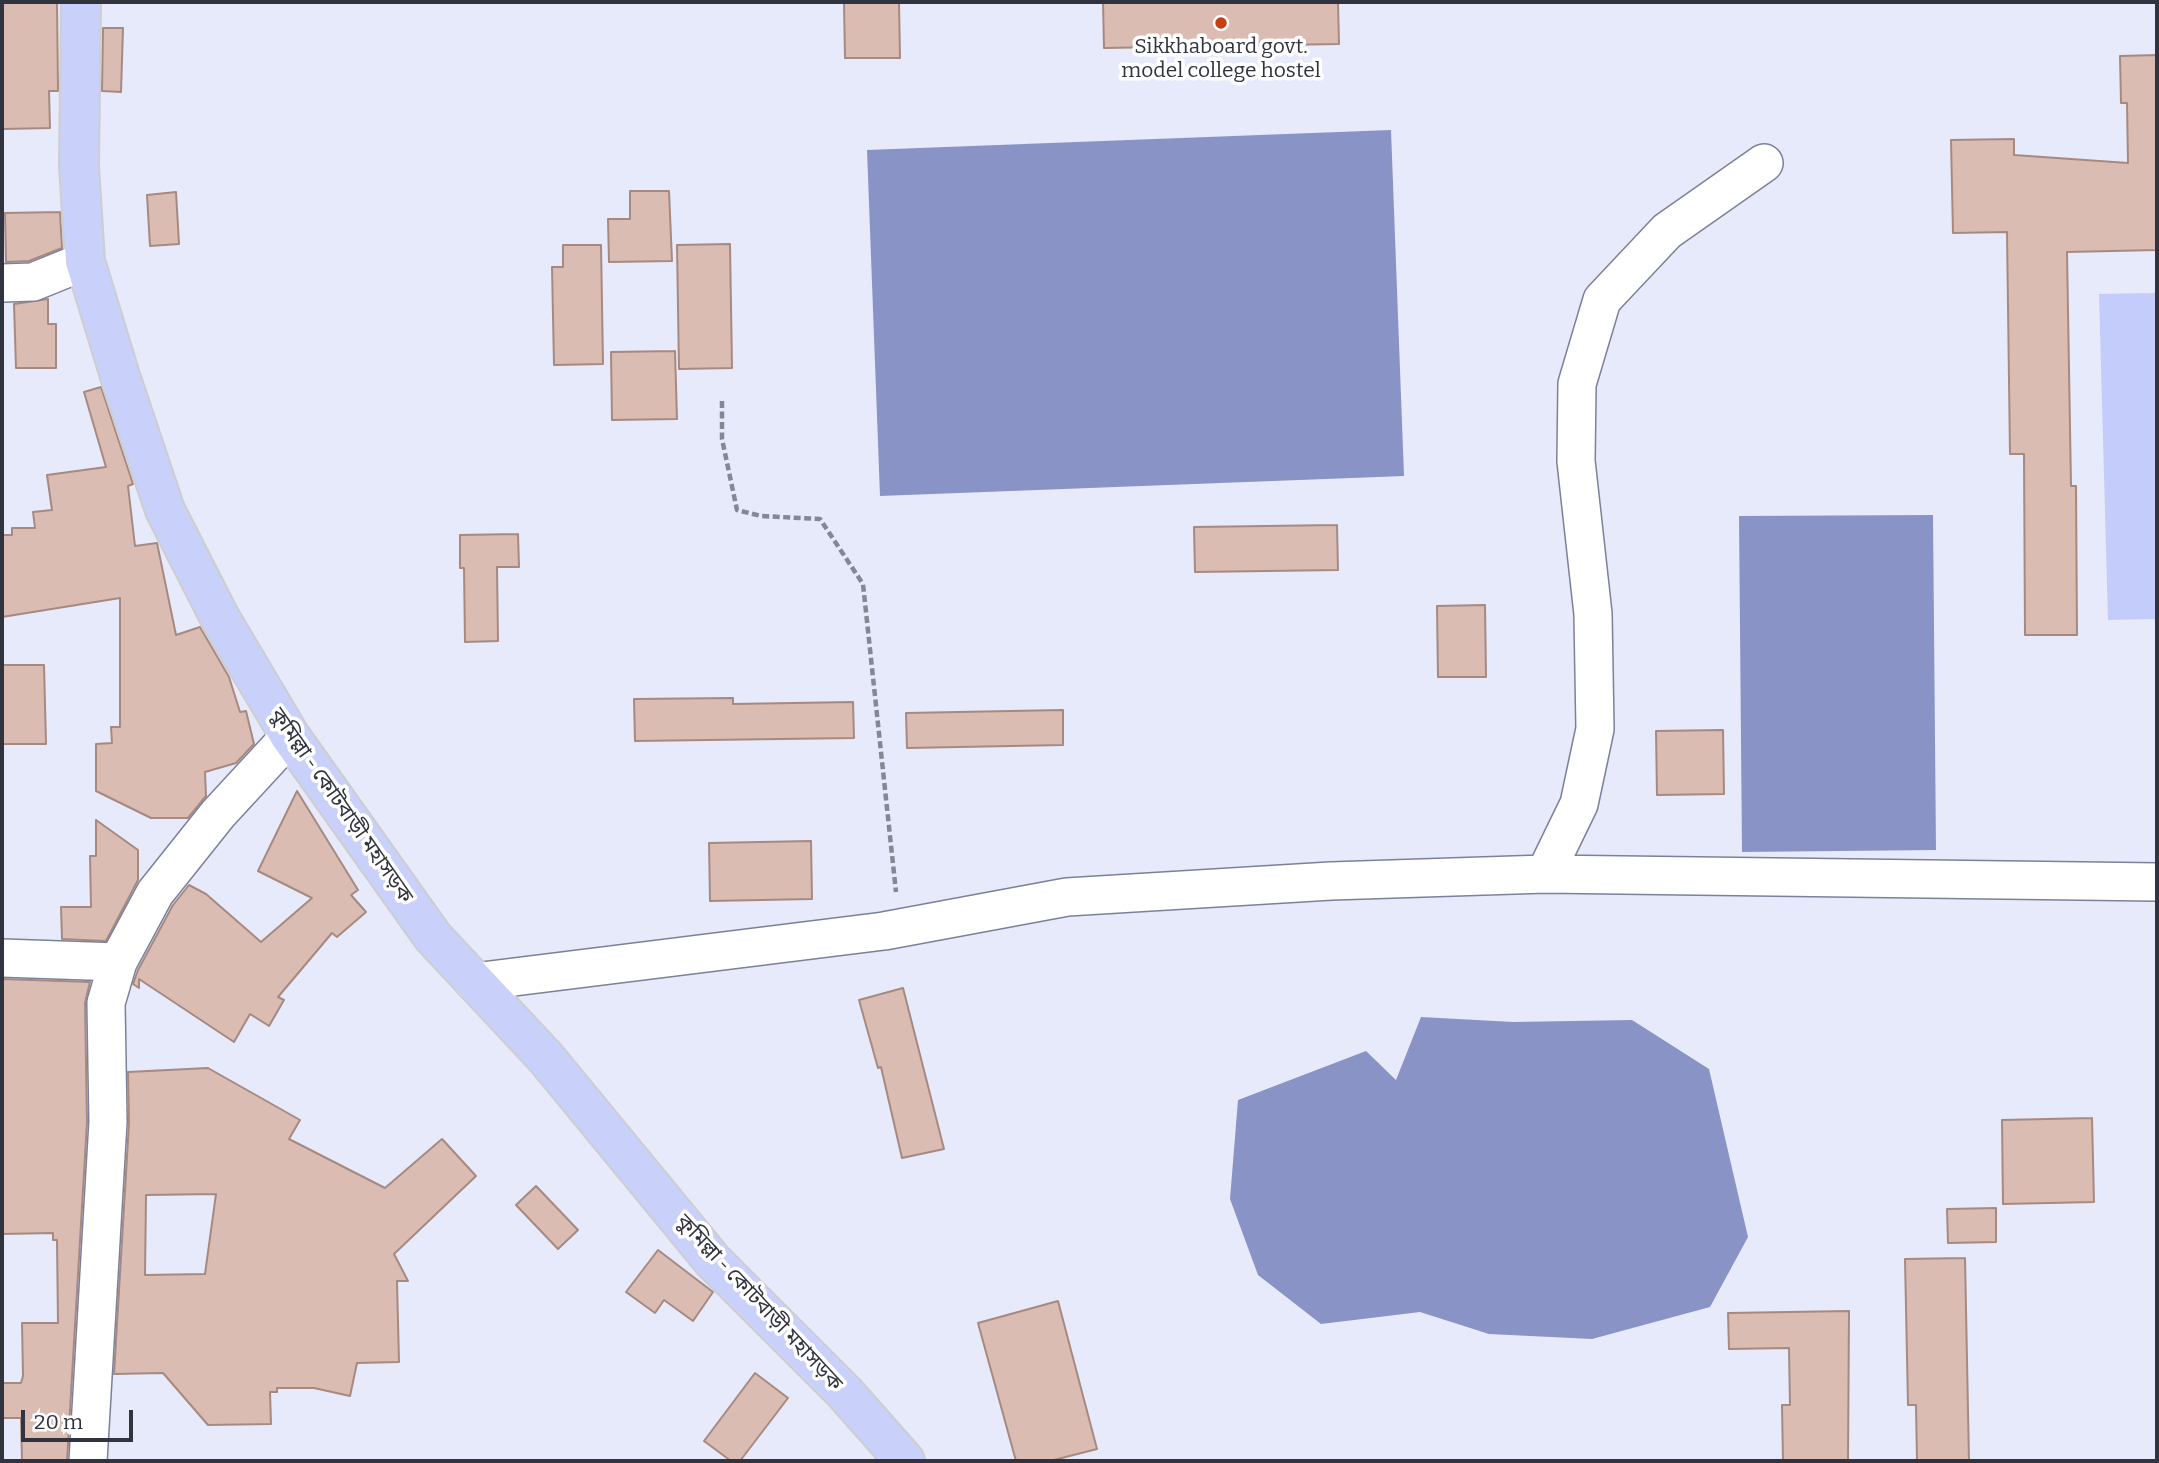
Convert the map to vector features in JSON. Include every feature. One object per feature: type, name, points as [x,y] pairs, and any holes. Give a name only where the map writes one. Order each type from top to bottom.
[{"type":"main road","name":"কুমিল্লা - কোটবাড়ী মহাসড়ক","points":[[81,2],[79,166],[85,261],[165,510],[220,618],[290,736],[433,937],[547,1058],[713,1261],[845,1393],[905,1461]]},
{"type":"street","points":[[1545,874],[1579,804],[1595,729],[1593,614],[1576,461],[1577,384],[1602,300],[1667,231],[1764,163]]},
{"type":"street","points":[[2,283],[33,282],[85,261]]},
{"type":"street","points":[[88,1461],[108,1122],[106,1003],[118,962],[155,893],[218,814],[290,736]]},
{"type":"street","points":[[474,982],[899,928],[1067,897],[1331,881],[1545,874],[2157,882]]},
{"type":"street","points":[[2,958],[118,962]]},
{"type":"path","points":[[722,401],[722,439],[737,510],[761,516],[820,519],[863,584],[887,792],[899,928]]},
{"type":"shaded area","points":[[1391,130],[1404,476],[880,496],[867,150]]},
{"type":"shaded area","points":[[2157,293],[2157,619],[2108,620],[2099,294]]},
{"type":"shaded area","points":[[1933,515],[1936,850],[1742,852],[1739,516]]},
{"type":"shaded area","points":[[1421,1017],[1513,1022],[1632,1020],[1709,1069],[1748,1237],[1710,1307],[1592,1339],[1489,1334],[1420,1312],[1321,1324],[1258,1275],[1230,1199],[1238,1100],[1366,1051],[1396,1080]]},
{"type":"building","points":[[2,2],[57,2],[58,91],[49,91],[50,128],[3,129]]},
{"type":"building","points":[[844,2],[899,2],[900,58],[845,58]]},
{"type":"building","name":"Sikkhaboard govt. model college hostel","points":[[1103,2],[1338,2],[1339,44],[1104,48]]},
{"type":"building","points":[[103,28],[123,28],[121,92],[102,91]]},
{"type":"building","points":[[2157,55],[2157,250],[2067,252],[2071,486],[2076,486],[2077,635],[2025,635],[2024,454],[2010,454],[2007,232],[1953,233],[1951,140],[2014,139],[2014,155],[2128,163],[2127,103],[2121,103],[2120,56]]},
{"type":"building","points":[[630,191],[669,191],[672,261],[609,262],[608,219],[630,219]]},
{"type":"building","points":[[176,192],[179,244],[150,246],[147,195]]},
{"type":"building","points":[[60,212],[62,248],[29,261],[6,262],[5,213]]},
{"type":"building","points":[[730,244],[732,368],[679,369],[677,245]]},
{"type":"building","points":[[563,245],[601,245],[603,364],[554,365],[552,267],[563,267]]},
{"type":"building","points":[[48,299],[48,324],[56,324],[56,368],[16,368],[14,304]]},
{"type":"building","points":[[675,351],[677,419],[612,420],[611,352]]},
{"type":"building","points":[[101,387],[133,484],[128,486],[135,546],[157,543],[176,635],[200,627],[229,677],[240,712],[246,711],[254,744],[236,763],[205,772],[206,796],[188,818],[151,818],[96,791],[96,744],[112,743],[111,727],[120,727],[120,598],[2,617],[2,535],[12,535],[12,528],[35,528],[33,512],[52,510],[47,475],[106,467],[84,392]]},
{"type":"building","points":[[1337,525],[1338,570],[1195,572],[1194,527]]},
{"type":"building","points":[[518,534],[519,567],[497,567],[498,641],[465,642],[464,568],[460,568],[460,535]]},
{"type":"building","points":[[1485,605],[1486,677],[1438,677],[1437,606]]},
{"type":"building","points":[[2,665],[44,665],[46,744],[2,744]]},
{"type":"building","points":[[733,698],[733,704],[853,702],[854,738],[635,741],[634,699]]},
{"type":"building","points":[[1063,710],[1063,745],[907,748],[906,713]]},
{"type":"building","points":[[1723,730],[1724,794],[1657,795],[1656,731]]},
{"type":"building","points":[[297,791],[358,890],[351,895],[366,912],[337,937],[332,933],[278,997],[284,1000],[269,1026],[250,1014],[234,1042],[139,979],[139,988],[133,984],[173,905],[189,885],[206,894],[261,942],[312,898],[258,871]]},
{"type":"building","points":[[96,820],[138,850],[138,880],[106,941],[62,939],[61,907],[91,907],[90,856],[96,856]]},
{"type":"building","points":[[811,841],[812,899],[710,901],[709,843]]},
{"type":"building","points":[[2,979],[90,982],[85,1003],[87,1122],[67,1461],[22,1461],[21,1418],[2,1418],[2,1383],[21,1383],[23,1376],[22,1323],[58,1323],[57,1240],[53,1240],[53,1233],[2,1234]]},
{"type":"building","points":[[903,988],[944,1149],[902,1158],[881,1067],[878,1068],[859,1000]]},
{"type":"building","points":[[208,1068],[300,1120],[289,1139],[385,1188],[442,1139],[476,1176],[394,1254],[408,1281],[397,1281],[399,1362],[357,1363],[350,1396],[314,1388],[277,1388],[277,1392],[270,1392],[271,1424],[208,1425],[163,1373],[114,1374],[129,1123],[128,1072]],"holes":[[[216,1194],[205,1274],[145,1275],[146,1195]]]},
{"type":"building","points":[[2092,1118],[2094,1202],[2003,1204],[2002,1120]]},
{"type":"building","points":[[536,1186],[578,1230],[558,1249],[516,1205]]},
{"type":"building","points":[[1996,1208],[1996,1242],[1948,1243],[1947,1209]]},
{"type":"building","points":[[658,1250],[713,1292],[693,1321],[664,1300],[655,1313],[626,1292]]},
{"type":"building","points":[[1965,1258],[1969,1461],[1917,1461],[1916,1405],[1908,1405],[1905,1259]]},
{"type":"building","points":[[1058,1301],[1097,1449],[1050,1461],[1016,1461],[978,1323]]},
{"type":"building","points":[[1849,1311],[1848,1461],[1783,1461],[1782,1405],[1790,1405],[1789,1348],[1729,1349],[1728,1313]]},
{"type":"building","points":[[755,1373],[788,1398],[740,1461],[731,1461],[704,1441]]},
{"type":"place","name":"Sikkhaboard govt. model college hostel","points":[[1221,23]]}]
